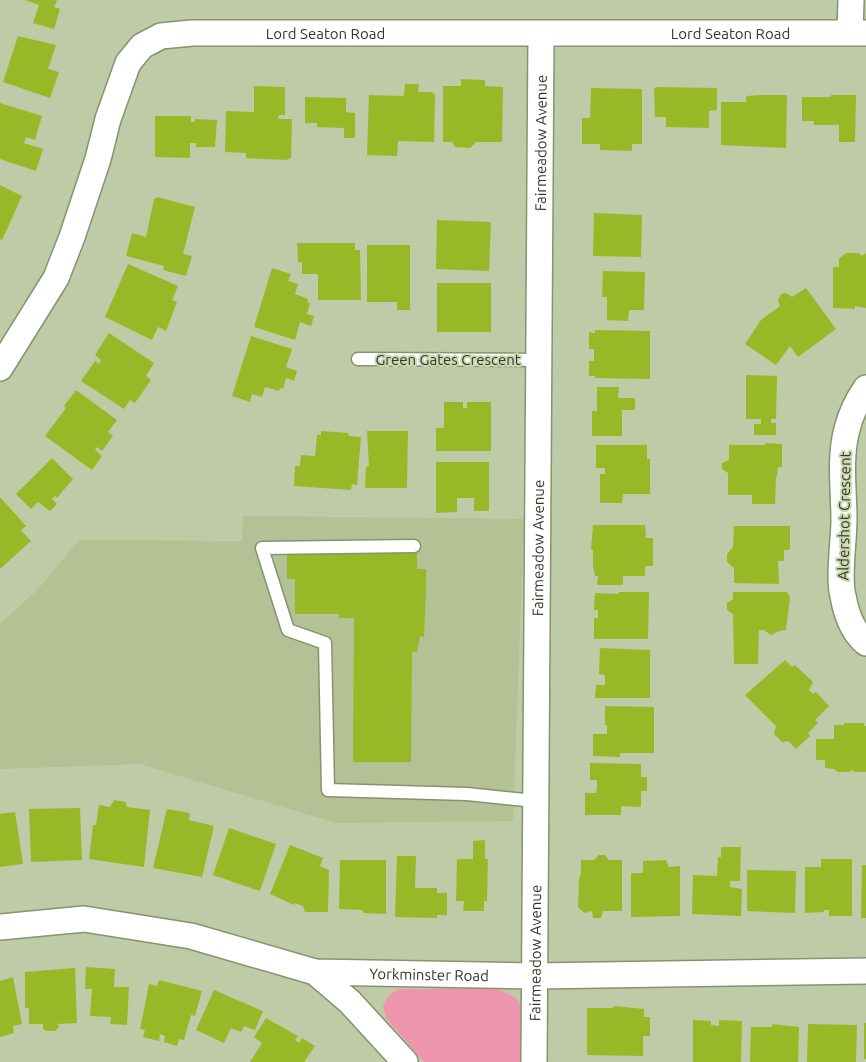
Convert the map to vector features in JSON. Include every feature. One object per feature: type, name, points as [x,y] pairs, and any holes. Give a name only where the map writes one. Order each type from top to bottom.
[{"type":"street","points":[[850,0],[858,32]]},
{"type":"street","name":"Lord Seaton Road","points":[[0,368],[56,278],[95,168],[120,80],[128,63],[142,46],[161,36],[192,33],[541,34],[858,32]]},
{"type":"street","name":"Fairmeadow Avenue","points":[[534,1062],[541,34]]},
{"type":"street","name":"Aldershot Crescent","points":[[866,388],[855,403],[846,430],[842,462],[842,595],[854,628],[858,636],[866,643]]},
{"type":"street","name":"Yorkminster Road","points":[[0,928],[84,919],[191,936],[315,972],[535,976],[866,971]]},
{"type":"street","points":[[315,972],[350,1002],[406,1062]]},
{"type":"lane","name":"Green Gates Crescent","points":[[358,359],[538,360]]},
{"type":"lane","points":[[414,546],[262,548],[288,630],[325,643],[328,790],[467,794],[535,801]]},
{"type":"shaded area","points":[[243,516],[524,519],[513,821],[336,823],[140,764],[0,769],[0,624],[38,589],[79,540],[242,541]]},
{"type":"shaded area","points":[[399,989],[497,989],[515,997],[522,1007],[522,1062],[424,1062],[386,1018],[383,1006],[390,994]]},
{"type":"building","points":[[25,0],[57,0],[54,7],[60,9],[54,29],[33,23],[39,5]]},
{"type":"building","points":[[18,36],[56,45],[48,69],[59,72],[50,98],[3,82]]},
{"type":"building","points":[[461,79],[485,80],[485,86],[503,87],[502,142],[476,142],[470,148],[455,147],[452,142],[443,142],[443,86],[461,86]]},
{"type":"building","points":[[405,84],[419,84],[418,92],[432,92],[435,95],[434,142],[398,141],[397,156],[367,155],[369,95],[404,96]]},
{"type":"building","points":[[254,86],[285,87],[285,115],[279,115],[278,119],[292,119],[291,158],[286,160],[246,158],[246,153],[225,152],[226,111],[254,112]]},
{"type":"building","points":[[591,88],[642,89],[642,144],[632,144],[632,151],[600,150],[600,144],[582,144],[582,118],[590,118]]},
{"type":"building","points":[[654,88],[717,88],[717,110],[709,111],[709,128],[666,127],[666,117],[655,117]]},
{"type":"building","points":[[787,95],[786,148],[721,145],[721,102],[746,102],[746,96]]},
{"type":"building","points":[[831,95],[856,95],[855,142],[839,142],[839,125],[814,125],[814,121],[802,121],[802,97],[831,97]]},
{"type":"building","points":[[305,97],[346,98],[346,112],[355,113],[355,138],[344,138],[344,128],[317,127],[317,123],[305,123]]},
{"type":"building","points":[[0,103],[42,116],[35,140],[26,137],[24,143],[43,149],[36,171],[0,159]]},
{"type":"building","points":[[155,116],[191,116],[191,122],[195,122],[195,119],[217,120],[215,147],[196,147],[196,143],[190,143],[190,158],[155,157]]},
{"type":"building","points":[[0,185],[22,196],[2,240],[0,239]]},
{"type":"building","points":[[157,197],[195,207],[183,254],[192,256],[186,276],[163,270],[164,266],[126,256],[132,233],[146,237],[154,199]]},
{"type":"building","points":[[594,213],[642,215],[641,257],[593,256]]},
{"type":"building","points":[[437,220],[491,222],[489,271],[436,269]]},
{"type":"building","points":[[297,243],[355,243],[355,250],[360,250],[361,300],[318,300],[318,274],[302,274],[302,262],[298,262]]},
{"type":"building","points":[[367,245],[410,245],[410,310],[397,310],[397,302],[367,302]]},
{"type":"building","points":[[846,253],[859,253],[862,256],[866,253],[866,308],[855,306],[855,309],[833,308],[833,267],[839,267],[839,259]]},
{"type":"building","points":[[128,264],[178,286],[172,300],[177,302],[166,331],[158,327],[152,340],[105,317]]},
{"type":"building","points":[[272,268],[291,274],[288,281],[298,284],[295,294],[308,299],[307,302],[310,303],[307,314],[314,316],[311,326],[300,322],[295,340],[254,327]]},
{"type":"building","points":[[603,271],[645,272],[644,310],[629,310],[628,321],[607,320],[607,297],[602,297]]},
{"type":"building","points":[[437,283],[491,283],[491,332],[437,332]]},
{"type":"building","points":[[806,288],[836,329],[798,357],[790,346],[776,365],[745,344],[761,320],[780,306],[778,300],[781,294],[786,293],[792,297]]},
{"type":"building","points":[[595,330],[650,331],[650,379],[595,378],[595,376],[589,376],[589,361],[594,361],[594,349],[589,349],[589,332],[595,333]]},
{"type":"building","points":[[109,333],[154,363],[146,376],[151,380],[135,403],[130,400],[124,409],[81,381],[95,361],[99,364],[101,360],[95,355]]},
{"type":"building","points":[[251,336],[292,349],[286,367],[297,371],[294,381],[286,378],[283,389],[280,388],[279,391],[265,387],[262,397],[252,394],[250,402],[232,396]]},
{"type":"building","points":[[746,375],[777,376],[776,419],[771,419],[771,423],[776,423],[776,435],[754,435],[754,424],[761,424],[761,419],[746,419]]},
{"type":"building","points":[[597,387],[619,387],[618,398],[635,398],[635,410],[622,410],[622,436],[592,436],[592,411],[597,411]]},
{"type":"building","points":[[76,390],[117,420],[108,432],[113,436],[102,451],[97,447],[95,450],[102,456],[92,470],[45,436],[66,408],[64,406]]},
{"type":"building","points":[[444,402],[463,402],[463,408],[467,408],[467,402],[491,402],[491,451],[436,451],[436,428],[444,428]]},
{"type":"building","points":[[321,431],[348,433],[349,436],[361,437],[357,485],[352,484],[351,490],[294,486],[295,466],[300,466],[301,455],[315,456],[317,435],[321,435]]},
{"type":"building","points":[[367,431],[408,431],[407,488],[365,488],[366,467],[369,466]]},
{"type":"building","points":[[765,443],[782,444],[782,467],[778,467],[776,477],[775,504],[752,504],[752,495],[728,495],[728,473],[722,469],[722,463],[729,460],[729,445],[765,445]]},
{"type":"building","points":[[596,445],[647,445],[647,459],[650,459],[650,494],[623,494],[622,503],[600,503],[600,474],[605,474],[605,468],[596,468]]},
{"type":"building","points":[[52,458],[73,479],[57,498],[55,496],[52,499],[57,504],[50,511],[38,502],[31,509],[16,494]]},
{"type":"building","points":[[436,462],[489,462],[489,511],[474,511],[474,498],[457,498],[457,512],[436,513]]},
{"type":"building","points":[[0,497],[26,526],[21,530],[31,541],[0,569]]},
{"type":"building","points":[[593,525],[645,525],[646,538],[653,538],[653,566],[645,566],[645,576],[623,576],[623,585],[597,585],[598,576],[595,576],[593,550],[591,550]]},
{"type":"building","points":[[734,526],[790,526],[790,550],[784,550],[784,561],[778,561],[779,584],[734,583],[734,568],[727,562],[727,554],[733,547]]},
{"type":"building","points":[[417,550],[417,569],[426,569],[426,589],[424,637],[420,636],[417,652],[412,652],[411,762],[353,762],[354,618],[339,618],[339,614],[295,614],[295,579],[287,579],[287,552]]},
{"type":"building","points":[[619,592],[649,592],[648,639],[594,639],[594,618],[598,618],[598,610],[594,610],[595,593],[619,594]]},
{"type":"building","points":[[733,592],[787,592],[790,597],[786,630],[771,635],[764,630],[759,630],[758,664],[734,664],[733,614],[727,610],[727,603],[733,599]]},
{"type":"building","points":[[600,648],[650,650],[650,698],[595,698],[596,685],[605,685],[605,675],[599,674]]},
{"type":"building","points":[[785,660],[792,667],[795,665],[813,682],[809,690],[813,694],[816,692],[829,706],[815,720],[818,723],[808,733],[810,736],[796,749],[788,741],[782,742],[774,734],[776,726],[745,695]]},
{"type":"building","points":[[605,706],[654,707],[654,753],[620,753],[620,757],[593,756],[593,734],[607,734]]},
{"type":"building","points":[[844,723],[864,723],[864,726],[866,726],[866,772],[854,772],[852,770],[849,772],[838,772],[834,769],[825,768],[825,760],[816,760],[816,739],[834,739],[834,725],[844,725]]},
{"type":"building","points":[[590,763],[641,764],[641,777],[647,777],[647,791],[641,791],[641,807],[621,806],[621,815],[585,815],[585,793],[596,793],[597,789],[597,780],[590,780]]},
{"type":"building","points":[[114,800],[126,802],[127,807],[150,810],[144,867],[89,859],[93,825],[96,825],[99,805],[110,807]]},
{"type":"building","points":[[80,808],[82,860],[31,862],[29,809]]},
{"type":"building","points":[[167,809],[190,813],[189,820],[214,826],[202,877],[153,868]]},
{"type":"building","points":[[15,812],[23,864],[0,867],[0,814]]},
{"type":"building","points":[[229,828],[276,844],[260,891],[213,875]]},
{"type":"building","points":[[485,840],[485,859],[488,859],[487,901],[484,901],[484,911],[463,911],[464,901],[456,901],[457,859],[473,859],[473,841]]},
{"type":"building","points":[[290,845],[323,858],[320,866],[329,870],[328,912],[305,912],[303,906],[295,903],[294,905],[270,894]]},
{"type":"building","points":[[721,847],[741,847],[740,881],[730,881],[730,887],[742,889],[741,916],[692,914],[693,875],[717,876],[718,857],[721,857]]},
{"type":"building","points":[[599,855],[605,855],[609,860],[622,860],[622,911],[603,911],[601,918],[593,918],[592,911],[584,913],[578,907],[579,879],[581,860],[594,860]]},
{"type":"building","points":[[397,856],[416,856],[415,888],[437,888],[437,893],[447,893],[447,915],[437,915],[437,918],[395,917]]},
{"type":"building","points":[[821,859],[852,859],[852,916],[829,916],[829,910],[805,913],[805,867],[821,867]]},
{"type":"building","points":[[340,860],[386,860],[386,914],[363,913],[363,910],[339,909]]},
{"type":"building","points":[[666,860],[669,867],[680,866],[680,916],[631,917],[631,873],[643,873],[643,861]]},
{"type":"building","points":[[862,865],[866,865],[866,918],[861,918]]},
{"type":"building","points":[[747,870],[796,871],[795,913],[747,911]]},
{"type":"building","points":[[86,967],[115,969],[114,987],[129,987],[127,1025],[110,1024],[111,1017],[90,1016],[92,989],[85,989]]},
{"type":"building","points":[[75,968],[77,1023],[58,1024],[59,1027],[55,1031],[43,1029],[43,1024],[29,1024],[29,1008],[25,1008],[25,972]]},
{"type":"building","points":[[13,977],[22,1024],[13,1026],[14,1033],[0,1037],[0,981]]},
{"type":"building","points":[[159,980],[202,991],[195,1016],[191,1015],[184,1040],[179,1039],[177,1046],[164,1042],[165,1036],[160,1034],[159,1041],[143,1037],[145,1030],[140,1029],[149,984],[157,986]]},
{"type":"building","points":[[214,990],[263,1011],[255,1030],[244,1026],[241,1032],[231,1028],[224,1043],[196,1030]]},
{"type":"building","points":[[614,1006],[644,1009],[644,1017],[650,1017],[650,1036],[643,1036],[643,1056],[587,1055],[587,1008],[612,1008]]},
{"type":"building","points":[[266,1018],[298,1036],[295,1040],[299,1043],[302,1038],[315,1046],[304,1062],[250,1062],[262,1043],[254,1037]]},
{"type":"building","points":[[693,1020],[711,1021],[711,1025],[719,1026],[719,1020],[742,1021],[741,1062],[693,1062]]},
{"type":"building","points":[[864,1023],[866,1023],[866,1059],[864,1059]]},
{"type":"building","points":[[772,1024],[799,1027],[798,1062],[750,1062],[751,1027],[772,1027]]},
{"type":"building","points":[[808,1024],[857,1025],[856,1062],[807,1062]]}]
